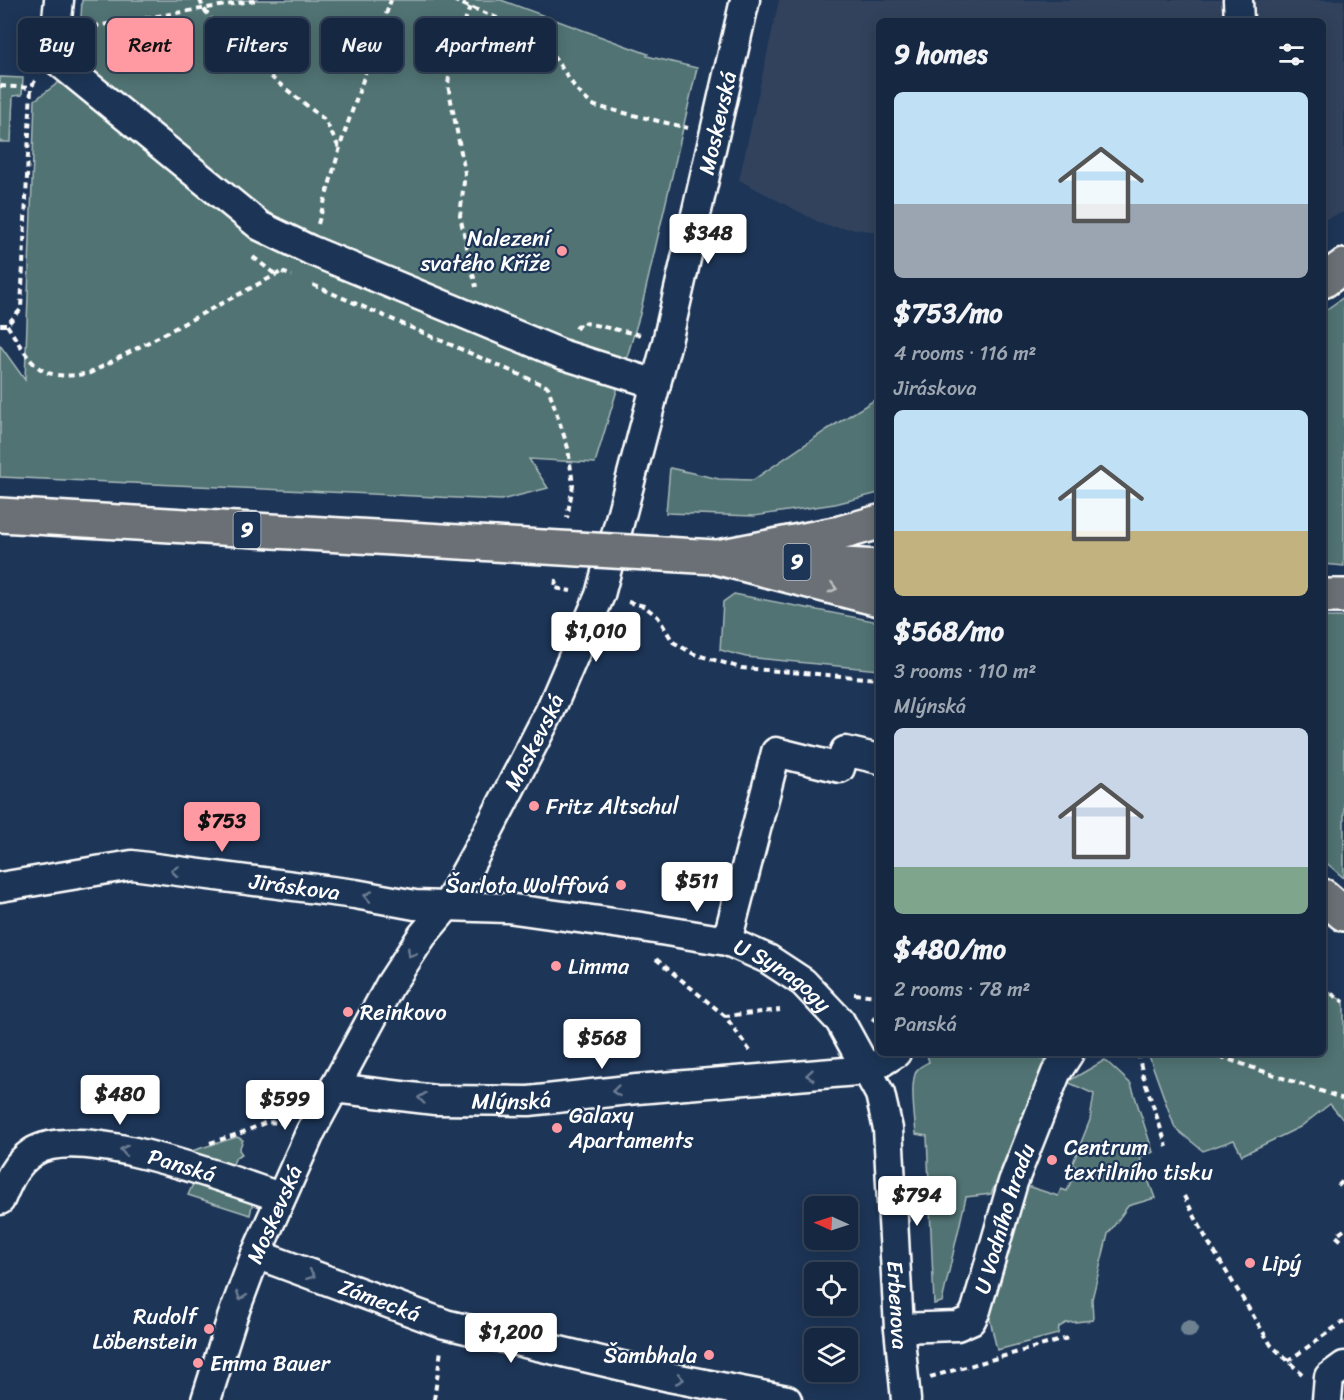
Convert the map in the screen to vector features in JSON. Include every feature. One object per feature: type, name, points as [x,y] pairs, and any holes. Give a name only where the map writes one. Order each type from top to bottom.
[{"type":"main road","points":[[1326,279],[1344,266]]},
{"type":"main road","name":"9","points":[[0,515],[876,567]]},
{"type":"main road","points":[[715,557],[840,533],[876,523]]},
{"type":"main road","points":[[715,557],[876,599]]},
{"type":"main road","points":[[1326,899],[1344,914]]},
{"type":"street","points":[[58,18],[60,0]]},
{"type":"street","name":"Moskevská","points":[[206,1400],[232,1318],[256,1254],[311,1131],[390,986],[422,936],[447,906],[550,711],[600,595],[656,384],[745,0]]},
{"type":"street","points":[[1238,0],[1239,18]]},
{"type":"street","points":[[86,72],[260,226],[310,250],[564,355],[656,384]]},
{"type":"street","points":[[727,941],[776,752],[840,768],[845,751],[876,758]]},
{"type":"street","name":"Jiráskova","points":[[0,887],[132,865],[355,894],[415,905],[447,906]]},
{"type":"street","name":"U Synagogy","points":[[447,906],[507,908],[727,941],[768,959],[803,982],[840,1021],[869,1070]]},
{"type":"street","points":[[869,1070],[891,1056]]},
{"type":"street","name":"U Vodního hradu","points":[[899,1328],[957,1326],[971,1320],[976,1310],[1013,1182],[1056,1073],[1068,1056]]},
{"type":"street","name":"Mlýnská","points":[[334,1088],[435,1100],[529,1101],[637,1089],[869,1070]]},
{"type":"street","name":"Erbenova","points":[[869,1070],[880,1094],[888,1129],[899,1328],[905,1389]]},
{"type":"street","name":"Panská","points":[[0,1200],[19,1164],[35,1151],[60,1143],[102,1146],[160,1158],[280,1197]]},
{"type":"street","name":"Zámecká","points":[[256,1254],[445,1324],[669,1377],[788,1400]]},
{"type":"street","points":[[1327,1400],[1329,1377],[1344,1366]]},
{"type":"path","points":[[200,0],[203,8],[223,34],[266,73],[325,120],[339,149]]},
{"type":"path","points":[[95,34],[203,8],[257,0]]},
{"type":"path","points":[[7,325],[30,361],[45,373],[67,378],[90,374],[282,272],[310,250],[339,149],[391,0]]},
{"type":"path","points":[[453,0],[528,32],[549,51],[586,101],[595,106],[684,127]]},
{"type":"path","points":[[470,7],[451,57],[448,85],[465,173],[460,216],[484,322]]},
{"type":"path","points":[[0,325],[7,325],[21,309],[31,88],[39,72]]},
{"type":"path","points":[[0,86],[31,88]]},
{"type":"path","points":[[282,272],[293,276]]},
{"type":"path","points":[[303,281],[548,387],[568,448],[573,486],[567,520]]},
{"type":"path","points":[[575,330],[581,322],[643,336]]},
{"type":"path","points":[[557,577],[555,588],[600,595],[644,606],[658,617],[674,642],[693,654],[741,668],[876,679]]},
{"type":"path","points":[[652,956],[725,1016],[770,1079]]},
{"type":"path","points":[[1326,990],[1344,1002]]},
{"type":"path","points":[[853,994],[876,996]]},
{"type":"path","points":[[725,1016],[780,1010]]},
{"type":"path","points":[[1139,1056],[1167,1147]]},
{"type":"path","points":[[1219,1056],[1344,1099]]},
{"type":"path","points":[[160,1158],[241,1133],[267,1122],[289,1123],[311,1131]]},
{"type":"path","points":[[1338,1186],[1344,1180]]},
{"type":"path","points":[[1184,1196],[1207,1240],[1271,1345],[1303,1375]]},
{"type":"path","points":[[1344,1230],[1336,1236],[1344,1243]]},
{"type":"path","points":[[1288,1361],[1344,1321]]},
{"type":"path","points":[[434,1400],[445,1324]]},
{"type":"path","points":[[905,1389],[927,1378],[1068,1338]]},
{"type":"shaded area","points":[[779,0],[1344,0],[1344,212],[1326,219],[1326,18],[876,18],[876,232],[826,226],[739,180]]},
{"type":"green space","points":[[82,0],[501,0],[550,18],[415,18],[415,72],[556,72],[556,20],[648,54],[647,56],[697,68],[640,314],[595,463],[529,459],[548,488],[501,500],[0,477],[0,345],[25,380],[35,100],[58,83],[62,72],[95,72],[95,18],[81,18]]},
{"type":"green space","points":[[0,77],[23,78],[22,95],[13,96],[11,142],[0,142]]},
{"type":"green space","points":[[1344,297],[1344,566],[1326,564],[1326,310]]},
{"type":"green space","points":[[876,399],[876,494],[835,504],[754,516],[666,513],[670,468],[719,479],[753,480]]},
{"type":"green space","points":[[734,594],[876,621],[876,670],[746,657],[720,650],[723,602]]},
{"type":"green space","points":[[1326,617],[1344,617],[1344,878],[1326,863]]},
{"type":"green space","points":[[1326,990],[1344,1002],[1344,1121],[1330,1104],[1300,1127],[1242,1155],[1234,1140],[1203,1151],[1175,1128],[1149,1056],[1326,1056]]},
{"type":"green space","points":[[927,1056],[1035,1056],[1049,1061],[991,1194],[966,1197],[942,1302],[934,1304],[927,1136],[916,1134],[913,1091],[917,1070],[929,1062]]},
{"type":"green space","points":[[1105,1060],[1131,1084],[1153,1152],[1140,1158],[1155,1198],[1128,1206],[1108,1234],[1092,1299],[1093,1320],[1066,1323],[1059,1327],[1058,1334],[997,1350],[985,1298],[1002,1272],[1024,1185],[1058,1196],[1061,1189],[1067,1191],[1077,1167],[1072,1165],[1090,1120],[1094,1094],[1067,1082]]},
{"type":"green space","points":[[237,1137],[243,1140],[239,1150],[242,1154],[236,1157],[232,1166],[185,1153]]},
{"type":"green space","points":[[197,1175],[253,1201],[250,1215],[188,1195]]},
{"type":"place","name":"Nalezení svatého Kříže","points":[[562,251]]},
{"type":"place","name":"Fritz Altschul","points":[[534,806]]},
{"type":"place","name":"Šarlota Wolffová","points":[[621,885]]},
{"type":"place","name":"Limma","points":[[556,966]]},
{"type":"place","name":"Reinkovo","points":[[348,1012]]},
{"type":"place","name":"Galaxy Apartaments","points":[[557,1128]]},
{"type":"place","name":"Centrum textilního tisku","points":[[1052,1160]]},
{"type":"place","name":"Lipý","points":[[1250,1263]]},
{"type":"place","name":"Rudolf Löbenstein","points":[[209,1329]]},
{"type":"place","name":"Šambhala","points":[[709,1355]]},
{"type":"place","name":"Emma Bauer","points":[[198,1363]]}]
